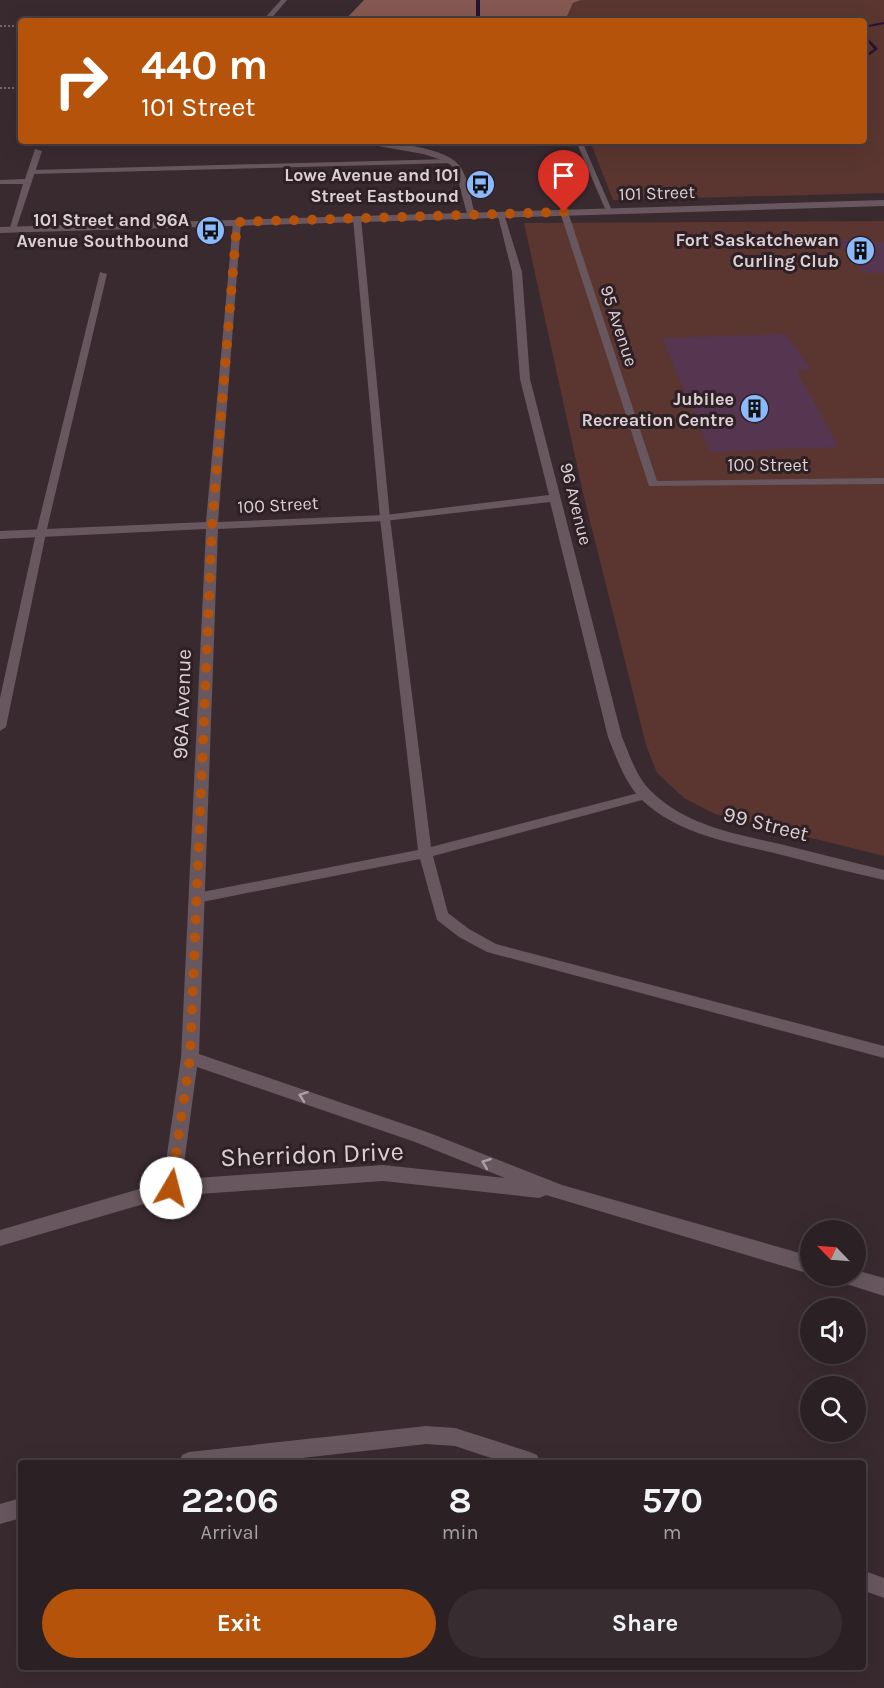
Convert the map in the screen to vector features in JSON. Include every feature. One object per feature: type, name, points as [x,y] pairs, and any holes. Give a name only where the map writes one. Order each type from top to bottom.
[{"type":"street","points":[[268,18],[284,0]]},
{"type":"street","points":[[372,144],[431,154],[450,160],[458,170],[471,214]]},
{"type":"street","points":[[12,229],[38,151]]},
{"type":"street","points":[[0,182],[30,177]]},
{"type":"street","name":"101 Street","points":[[0,230],[884,203]]},
{"type":"street","name":"95 Avenue","points":[[564,212],[653,484]]},
{"type":"street","name":"96 Avenue","points":[[500,214],[517,272],[525,379],[615,737],[628,767],[646,795]]},
{"type":"street","name":"96A Avenue","points":[[171,1188],[190,1058],[212,526],[237,222]]},
{"type":"street","name":"100 Street","points":[[653,484],[884,481]]},
{"type":"street","name":"100 Street","points":[[0,535],[385,518],[556,498]]},
{"type":"street","name":"99 Street","points":[[646,795],[668,812],[691,825],[722,836],[884,875]]},
{"type":"street","name":"Sherridon Drive","points":[[190,1058],[421,1137],[560,1192],[800,1262]]},
{"type":"street","name":"Sherridon Drive","points":[[0,1238],[171,1188],[383,1173],[560,1192]]},
{"type":"street","points":[[866,1282],[884,1287]]},
{"type":"lane","points":[[580,144],[610,211]]},
{"type":"lane","points":[[30,177],[450,160]]},
{"type":"lane","points":[[357,218],[385,518],[425,853],[442,916],[464,933],[492,948],[884,1052]]},
{"type":"lane","points":[[0,727],[41,533],[103,274]]},
{"type":"lane","points":[[197,898],[425,853],[646,795]]},
{"type":"lane","points":[[207,1460],[426,1436],[455,1437],[524,1460]]},
{"type":"lane","points":[[0,1514],[18,1509]]},
{"type":"lane","points":[[866,1581],[884,1588]]},
{"type":"path","points":[[0,26],[18,26]]},
{"type":"path","points":[[0,88],[18,88]]},
{"type":"shaded area","points":[[364,0],[581,0],[573,3],[566,18],[347,18]]},
{"type":"shaded area","points":[[581,0],[884,0],[884,193],[613,200],[591,144],[867,144],[867,18],[566,18],[573,3]]},
{"type":"shaded area","points":[[884,221],[884,856],[715,814],[684,798],[657,773],[646,745],[584,497],[524,223]]},
{"type":"building","name":"Fort Saskatchewan Curling Club","points":[[867,239],[869,242],[884,242],[884,273],[862,273],[838,240]]},
{"type":"building","name":"Jubilee Recreation Centre","points":[[786,334],[811,369],[797,371],[839,447],[710,452],[662,338]]},
{"type":"waterway","points":[[478,0],[478,18]]},
{"type":"waterway","points":[[867,26],[884,23]]},
{"type":"waterway","points":[[867,38],[876,49],[867,56]]},
{"type":"place","name":"Lowe Avenue and 101 Street Eastbound","points":[[480,185]]},
{"type":"place","name":"101 Street and 96A Avenue Southbound","points":[[210,230]]},
{"type":"place","name":"Fort Saskatchewan Curling Club","points":[[860,250]]},
{"type":"place","name":"Jubilee Recreation Centre","points":[[755,409]]},
{"type":"route","points":[[171,1188],[190,1058],[212,526],[237,222],[564,212]]}]
